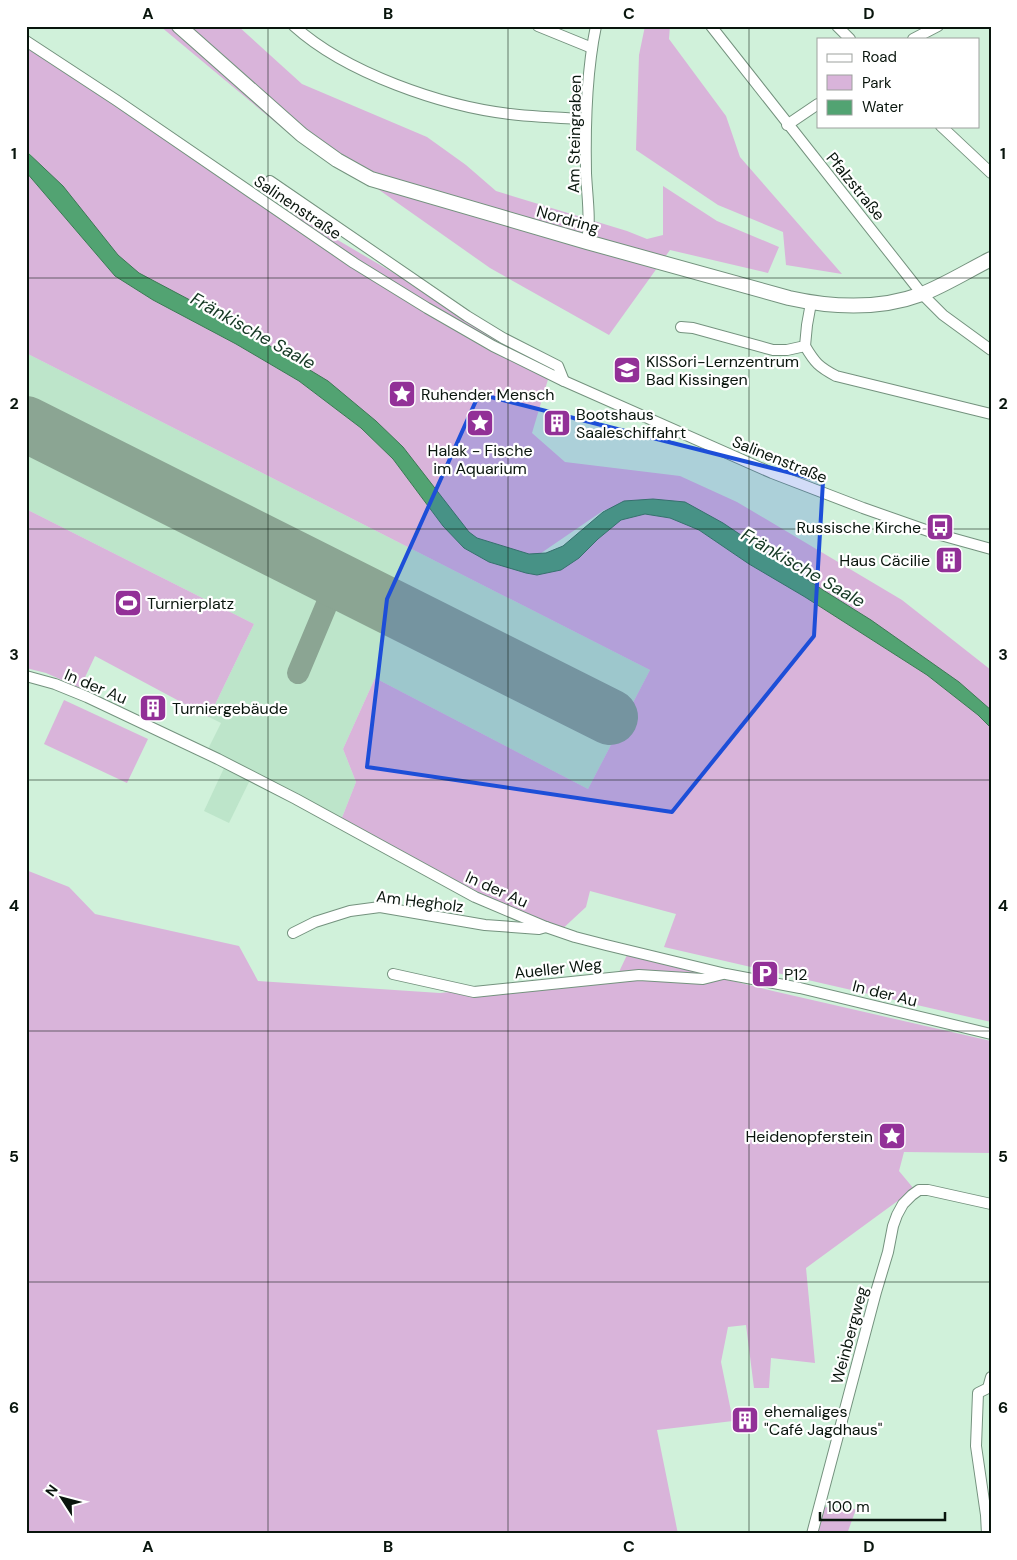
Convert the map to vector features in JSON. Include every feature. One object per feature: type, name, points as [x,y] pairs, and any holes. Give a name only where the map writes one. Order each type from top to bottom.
[{"type":"main road","name":"Nordring","points":[[179,26],[302,135],[337,160],[371,179],[587,242],[811,303],[846,306],[891,303],[922,294],[991,259]]},
{"type":"street","points":[[294,26],[310,40],[333,55],[367,72],[436,98],[510,114],[586,119]]},
{"type":"street","points":[[538,26],[592,48]]},
{"type":"street","name":"Am Steingraben","points":[[587,242],[590,227],[586,173],[586,119],[592,48],[596,26]]},
{"type":"street","name":"Pfalzstraße","points":[[710,26],[922,294],[944,315],[991,350]]},
{"type":"street","points":[[837,26],[849,38]]},
{"type":"street","points":[[915,38],[938,26]]},
{"type":"street","name":"Salinenstraße","points":[[26,41],[116,100],[354,263],[485,341],[564,381],[772,473],[937,534],[991,549]]},
{"type":"street","points":[[788,124],[817,105]]},
{"type":"street","points":[[943,128],[991,173]]},
{"type":"street","name":"Salinenstraße","points":[[270,181],[467,316],[503,338],[558,366],[564,381]]},
{"type":"street","points":[[811,303],[805,346],[814,362],[824,370],[836,376],[991,414]]},
{"type":"street","points":[[681,327],[693,328],[773,350],[787,350],[805,346]]},
{"type":"street","name":"In der Au","points":[[26,676],[87,696],[218,759],[296,799],[475,897],[546,927],[590,941],[726,974],[800,988],[991,1034]]},
{"type":"street","name":"Am Hegholz","points":[[293,933],[332,916],[350,911],[380,907],[485,925],[539,929],[546,927]]},
{"type":"street","name":"Aueller Weg","points":[[393,974],[474,992],[640,975],[702,979],[726,974]]},
{"type":"street","name":"Weinbergweg","points":[[812,1534],[888,1252],[893,1226],[903,1204],[919,1190],[928,1190],[991,1204]]},
{"type":"street","points":[[987,1534],[976,1446],[978,1393],[990,1388],[991,1377]]},
{"type":"highlighted area","points":[[479,394],[823,481],[814,636],[672,812],[367,767],[387,599]]},
{"type":"shaded area","points":[[26,353],[650,670],[588,789],[375,678],[343,749],[356,782],[341,820],[207,751],[221,723],[209,717],[254,624],[26,509]]},
{"type":"shaded area","points":[[224,768],[250,780],[229,823],[204,811]]},
{"type":"green space","points":[[160,26],[238,26],[302,84],[427,137],[466,165],[496,191],[627,231],[647,239],[663,235],[663,186],[717,221],[779,247],[768,273],[670,250],[609,335],[490,268],[365,180],[293,137]]},
{"type":"green space","points":[[645,26],[670,26],[669,39],[726,116],[740,157],[842,274],[786,265],[783,232],[718,205],[636,150],[639,55]]},
{"type":"green space","points":[[26,46],[210,165],[552,366],[532,433],[565,462],[680,476],[737,502],[902,600],[991,670],[991,710],[669,504],[604,510],[528,562],[477,543],[369,421],[129,273],[26,149]]},
{"type":"green space","points":[[26,172],[115,276],[153,300],[236,344],[299,381],[361,428],[393,459],[443,526],[464,548],[489,562],[537,575],[561,570],[579,558],[621,520],[645,514],[670,518],[699,530],[749,564],[805,597],[927,675],[978,715],[991,728],[991,1022],[664,947],[676,914],[590,891],[586,907],[558,933],[341,820],[356,782],[343,749],[375,678],[588,789],[650,670],[26,353]]},
{"type":"green space","name":"Turnierplatz","points":[[26,509],[254,624],[209,717],[95,656],[80,688],[46,673],[26,668]]},
{"type":"green space","points":[[64,700],[148,739],[127,783],[44,744]]},
{"type":"green space","points":[[26,870],[69,887],[95,914],[239,946],[258,981],[440,993],[618,974],[627,955],[991,1041],[991,1153],[904,1152],[899,1171],[914,1189],[806,1268],[815,1363],[771,1358],[769,1388],[754,1388],[746,1325],[728,1327],[721,1362],[733,1421],[657,1430],[678,1534],[26,1534]]},
{"type":"green space","points":[[823,1507],[856,1509],[847,1534],[816,1534]]},
{"type":"water","points":[[26,151],[63,186],[118,255],[139,273],[222,317],[328,381],[376,421],[403,447],[469,532],[477,538],[529,554],[546,553],[563,546],[603,512],[624,501],[653,499],[685,502],[723,523],[871,620],[959,682],[991,710],[991,728],[978,715],[927,675],[805,597],[749,564],[699,530],[670,518],[645,514],[621,520],[579,558],[561,570],[537,575],[489,562],[464,548],[443,526],[393,459],[361,428],[299,381],[236,344],[153,300],[115,276],[26,172]]},
{"type":"taxiway","points":[[298,673],[337,580]]},
{"type":"runway","points":[[26,424],[610,717]]},
{"type":"place","name":"KISSori-Lernzentrum Bad Kissingen","points":[[627,370]]},
{"type":"place","name":"Ruhender Mensch","points":[[402,394]]},
{"type":"place","name":"Halak - Fische im Aquarium","points":[[480,423]]},
{"type":"place","name":"Bootshaus Saaleschiffahrt","points":[[557,423]]},
{"type":"place","name":"Russische Kirche","points":[[940,527]]},
{"type":"place","name":"Haus Cäcilie","points":[[949,560]]},
{"type":"place","name":"Turnierplatz","points":[[128,603]]},
{"type":"place","name":"Turniergebäude","points":[[153,708]]},
{"type":"place","name":"P12","points":[[765,974]]},
{"type":"place","name":"Heidenopferstein","points":[[892,1136]]},
{"type":"place","name":"ehemaliges \"Café Jagdhaus\"","points":[[745,1420]]},
{"type":"water label","name":"Fränkische Saale","points":[[253,331]]},
{"type":"water label","name":"Fränkische Saale","points":[[803,568]]}]
